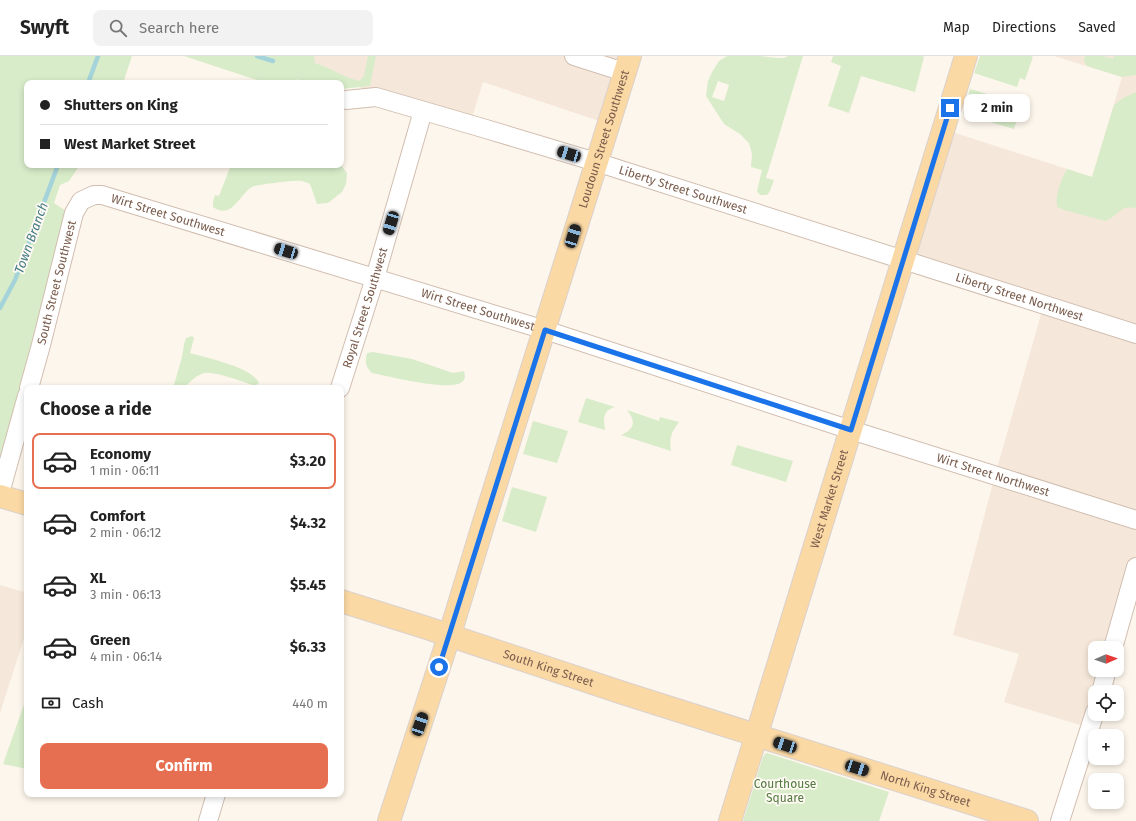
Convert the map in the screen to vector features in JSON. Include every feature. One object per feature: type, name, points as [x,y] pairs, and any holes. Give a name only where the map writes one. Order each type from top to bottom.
[{"type":"main road","name":"West Market Street","points":[[730,821],[966,56]]},
{"type":"main road","name":"Loudoun Street Southwest","points":[[389,821],[450,636],[484,522],[627,64]]},
{"type":"main road","points":[[0,496],[24,503]]},
{"type":"main road","name":"South King Street","points":[[344,602],[756,735]]},
{"type":"main road","name":"North King Street","points":[[756,735],[1027,821]]},
{"type":"street","points":[[574,56],[627,64]]},
{"type":"street","name":"Liberty Street Southwest","points":[[346,100],[376,97],[596,162],[904,259]]},
{"type":"street","name":"Royal Street Southwest","points":[[341,385],[423,111]]},
{"type":"street","name":"South Street Southwest","points":[[30,385],[74,213],[80,201],[94,195],[102,195]]},
{"type":"street","name":"Wirt Street Southwest","points":[[102,195],[545,330],[851,430]]},
{"type":"street","name":"Liberty Street Northwest","points":[[904,259],[1136,334]]},
{"type":"street","points":[[0,493],[24,407]]},
{"type":"street","name":"Wirt Street Northwest","points":[[851,430],[1136,520]]},
{"type":"street","points":[[1115,641],[1136,567]]},
{"type":"street","points":[[1060,821],[1092,721]]},
{"type":"street","points":[[208,821],[215,797]]},
{"type":"shaded area","points":[[309,56],[620,56],[608,124],[483,82],[470,124],[376,97],[324,66],[315,63]]},
{"type":"shaded area","points":[[1054,56],[1136,56],[1136,567],[1115,641],[1088,641],[1088,677],[1103,677],[1099,685],[1088,685],[1088,721],[1092,721],[1090,728],[1004,702],[1019,654],[953,635],[995,475],[1044,304],[904,259],[943,129],[1092,177],[1122,77]]},
{"type":"shaded area","points":[[0,585],[24,592],[24,638],[0,713]]},
{"type":"green space","points":[[0,56],[132,56],[124,80],[24,80],[24,168],[78,168],[69,181],[60,185],[54,203],[66,211],[0,463]]},
{"type":"green space","points":[[184,56],[314,56],[315,63],[359,81],[364,76],[368,56],[376,56],[370,86],[344,89],[344,80],[257,80]]},
{"type":"green space","points":[[727,56],[784,58],[788,56],[803,56],[766,178],[774,180],[767,195],[760,195],[757,191],[762,170],[751,167],[752,154],[749,143],[740,134],[724,124],[706,96],[708,81],[719,61]],"holes":[[[718,81],[729,85],[724,101],[712,97]]]},
{"type":"green space","points":[[833,56],[924,57],[915,92],[861,76],[849,113],[828,106],[841,66],[831,62]]},
{"type":"green space","points":[[980,56],[1033,57],[1025,80],[1020,78],[1017,87],[974,73]]},
{"type":"green space","points":[[1085,56],[1103,56],[1113,59],[1114,56],[1136,56],[1136,75],[1122,77],[1087,66],[1084,60]]},
{"type":"green space","points":[[970,89],[1022,104],[1014,129],[963,114]]},
{"type":"green space","points":[[1136,92],[1136,208],[1125,208],[1105,221],[1057,207],[1058,192],[1067,169],[1092,177],[1114,105],[1123,98]]},
{"type":"green space","points":[[230,168],[343,168],[347,173],[346,184],[342,192],[328,203],[317,204],[310,184],[303,181],[284,182],[252,187],[235,205],[225,210],[220,210],[213,207],[215,195],[219,196]]},
{"type":"green space","points":[[192,336],[194,338],[190,353],[217,360],[239,368],[255,377],[259,383],[252,385],[222,375],[204,373],[195,377],[187,385],[174,385],[186,338]]},
{"type":"green space","points":[[373,352],[412,359],[453,373],[464,371],[465,378],[462,382],[455,385],[445,385],[418,382],[372,373],[366,364],[366,359],[367,353]]},
{"type":"green space","points":[[586,398],[615,407],[608,410],[606,413],[604,422],[605,430],[578,422]]},
{"type":"green space","points":[[627,410],[659,421],[660,417],[679,422],[671,436],[671,451],[621,435],[626,433],[633,424],[632,418]]},
{"type":"green space","points":[[533,421],[568,431],[557,463],[523,454]]},
{"type":"green space","points":[[737,445],[793,461],[786,482],[731,465]]},
{"type":"green space","points":[[512,487],[547,497],[536,532],[502,521]]},
{"type":"green space","points":[[24,704],[24,768],[3,764]]},
{"type":"green space","name":"Courthouse Square","points":[[767,753],[889,792],[879,821],[743,821],[763,757]]},
{"type":"waterway","name":"Town Branch","points":[[89,80],[98,56]]},
{"type":"waterway","points":[[257,56],[273,61]]},
{"type":"waterway","name":"Town Branch","points":[[0,308],[15,280],[57,168]]},
{"type":"route","points":[[439,667],[545,330],[851,430],[950,108]]}]
